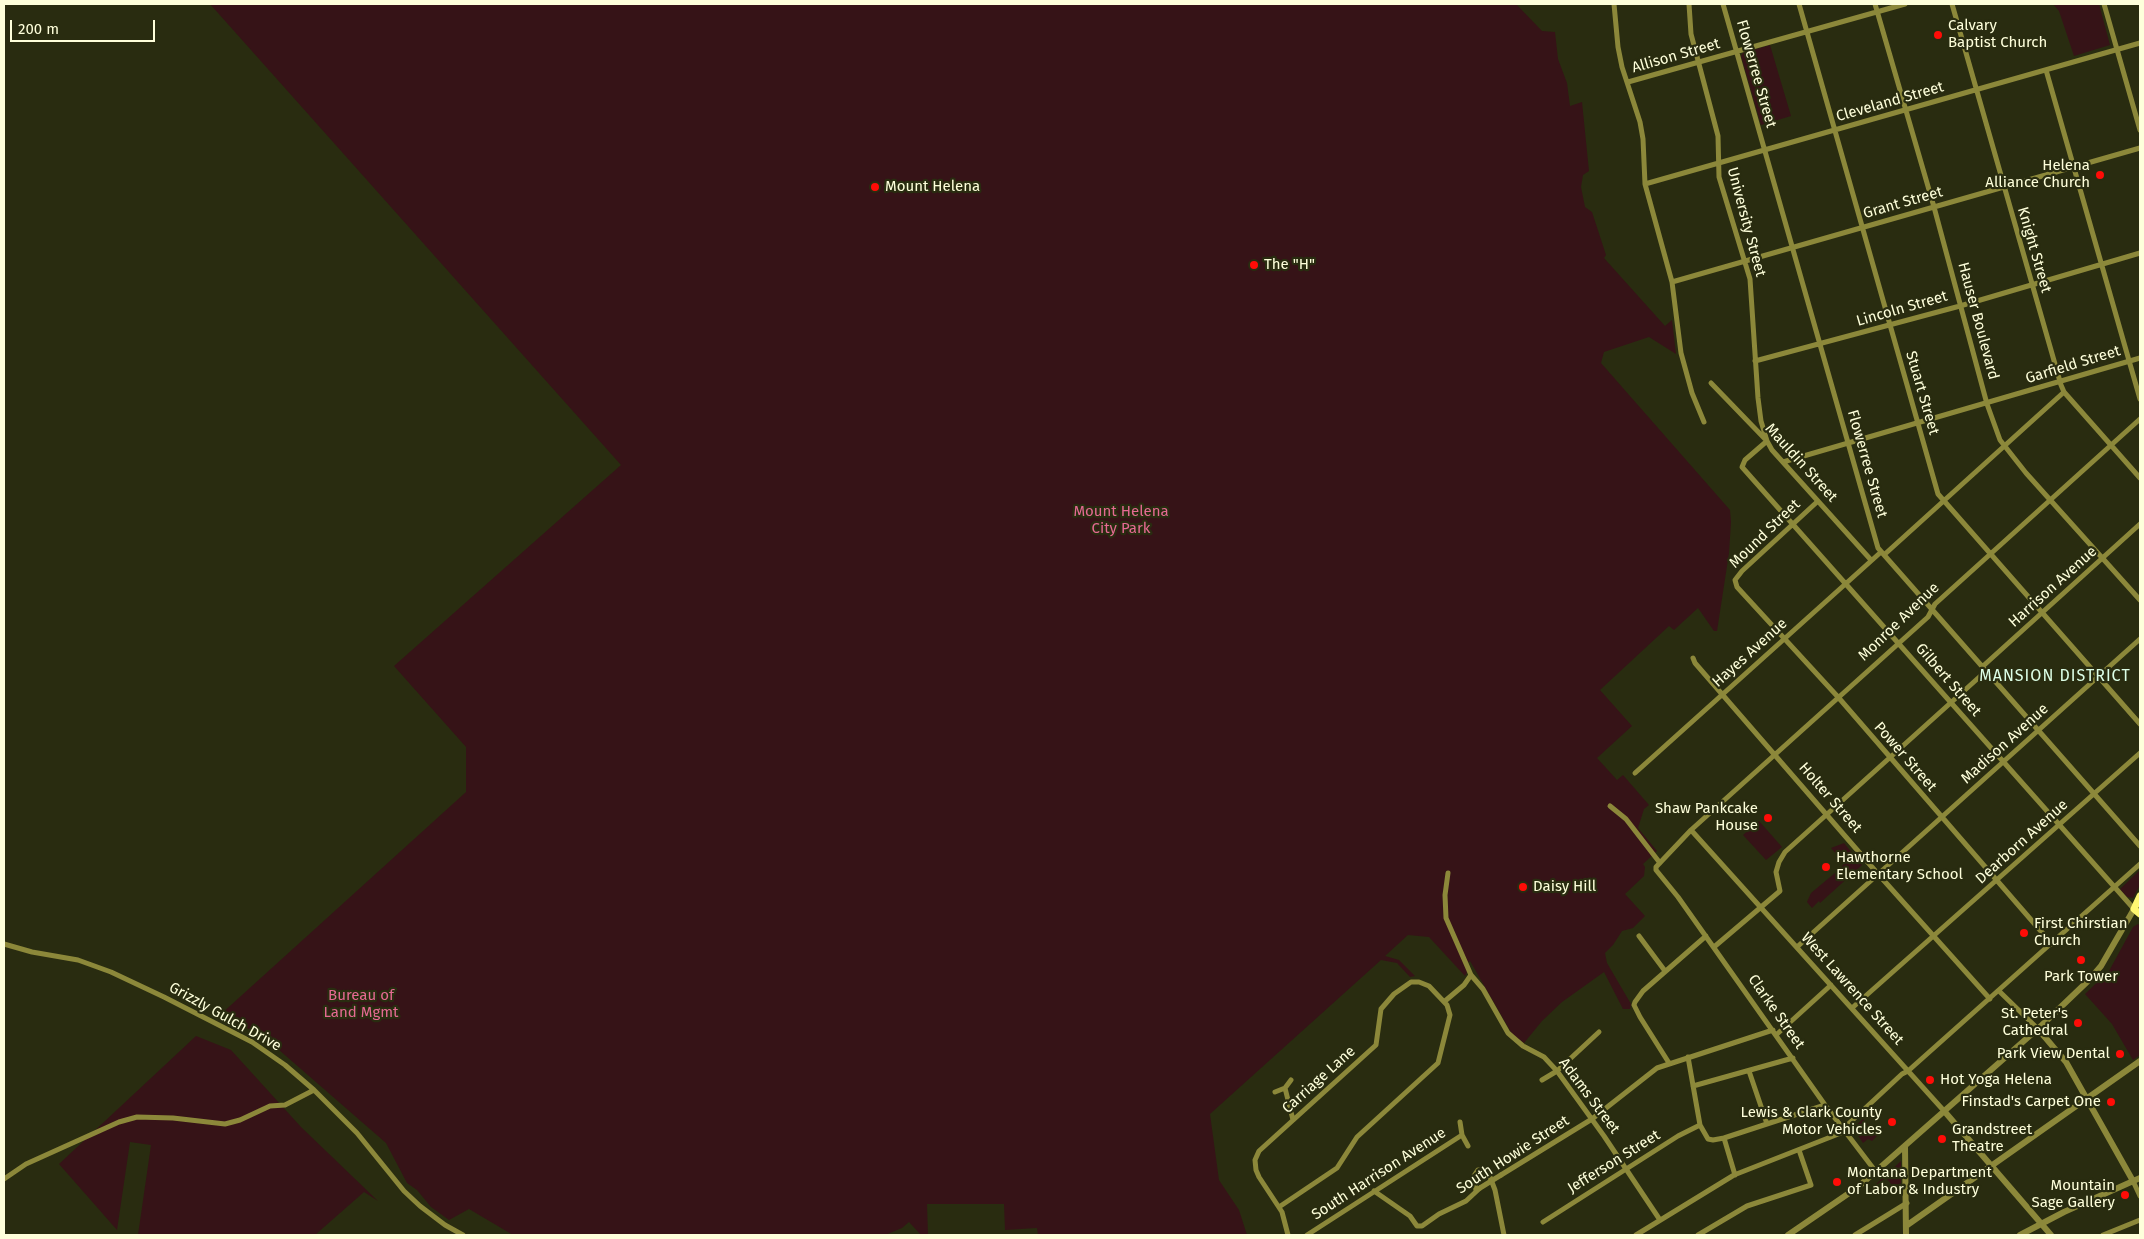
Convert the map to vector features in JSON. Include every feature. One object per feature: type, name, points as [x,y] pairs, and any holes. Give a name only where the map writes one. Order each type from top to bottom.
[{"type":"main road","points":[[2140,896],[2134,909],[2140,914]]},
{"type":"street","points":[[1614,4],[1618,47],[1643,139],[1645,184],[1672,282],[1681,353],[1692,393],[1704,422]]},
{"type":"street","name":"University Street","points":[[1690,4],[1691,34],[1718,136],[1720,177],[1746,260],[1750,279],[1760,421],[1767,441]]},
{"type":"street","name":"Flowerree Street","points":[[1723,4],[1848,444],[1883,553],[2140,846]]},
{"type":"street","name":"Stuart Street","points":[[1799,4],[1938,494],[2140,724]]},
{"type":"street","name":"Hauser Boulevard","points":[[1875,4],[1934,207],[1987,404],[2003,446],[2140,600]]},
{"type":"street","name":"Allison Street","points":[[1628,82],[1905,4]]},
{"type":"street","name":"Knight Street","points":[[1952,4],[2059,381],[2064,392],[2140,478]]},
{"type":"street","points":[[2104,4],[2140,130]]},
{"type":"street","name":"Cleveland Street","points":[[1645,184],[2140,43]]},
{"type":"street","points":[[2046,70],[2140,399]]},
{"type":"street","name":"Grant Street","points":[[1672,282],[2140,148]]},
{"type":"street","name":"Lincoln Street","points":[[1755,361],[1890,326],[2140,253]]},
{"type":"street","name":"Garfield Street","points":[[1783,462],[2140,358]]},
{"type":"street","name":"Mauldin Street","points":[[1711,383],[1767,441],[1783,462],[1871,560]]},
{"type":"street","name":"Hayes Avenue","points":[[1635,773],[1871,560],[1883,553],[1943,501],[2064,392]]},
{"type":"street","name":"Monroe Avenue","points":[[1658,865],[1691,830],[1928,617],[1931,609],[2140,419]]},
{"type":"street","name":"Gilbert Street","points":[[1767,441],[1745,460],[1742,467],[2134,909]]},
{"type":"street","name":"Mound Street","points":[[1737,587],[1735,580],[1737,576],[1792,523],[1818,501]]},
{"type":"street","name":"Harrison Avenue","points":[[1714,947],[1780,890],[1776,872],[1781,857],[1888,757],[1950,703],[2042,613],[2140,524]]},
{"type":"street","name":"Power Street","points":[[1737,587],[1838,698],[2052,944]]},
{"type":"street","name":"Madison Avenue","points":[[1797,947],[2140,639]]},
{"type":"street","name":"Holter Street","points":[[1693,658],[1695,663],[1878,874],[1990,999]]},
{"type":"street","name":"Dearborn Avenue","points":[[1852,1008],[2140,753]]},
{"type":"street","name":"Clarke Street","points":[[1610,806],[1626,819],[1658,865],[1656,870],[1714,947],[1825,1105],[1876,1172]]},
{"type":"street","name":"West Lawrence Street","points":[[1691,830],[1945,1112],[2051,1235]]},
{"type":"street","points":[[1636,1235],[1735,1175],[1845,1130],[1902,1074],[1908,1071],[1990,999],[2140,864]]},
{"type":"street","name":"Adams Street","points":[[1448,873],[1444,896],[1446,918],[1471,975],[1483,989],[1508,1033],[1523,1046],[1544,1057],[1557,1071],[1626,1168],[1660,1220]]},
{"type":"street","points":[[1788,1235],[1858,1187],[2038,1029],[2095,973],[2106,958],[2134,909]]},
{"type":"street","points":[[1639,936],[1665,971]]},
{"type":"street","points":[[1669,1063],[1634,1005],[1643,991],[1706,936]]},
{"type":"street","name":"Grizzly Gulch Drive","points":[[4,944],[32,952],[78,960],[111,972],[252,1042],[285,1065],[314,1090],[357,1133],[415,1201],[445,1225],[463,1235]]},
{"type":"street","points":[[1279,1207],[1336,1168],[1357,1137],[1438,1063],[1450,1016],[1445,1001],[1471,975]]},
{"type":"street","name":"Carriage Lane","points":[[1288,1235],[1286,1223],[1279,1207],[1256,1170],[1255,1160],[1262,1148],[1376,1045],[1381,1009],[1398,990],[1411,982],[1419,982],[1429,986],[1445,1001]]},
{"type":"street","points":[[1775,1032],[1831,985]]},
{"type":"street","points":[[1999,991],[2038,1029],[2066,1062],[2137,1179],[2140,1196]]},
{"type":"street","points":[[1542,1080],[1557,1071],[1599,1032]]},
{"type":"street","name":"South Howie Street","points":[[1374,1191],[1410,1216],[1417,1226],[1422,1226],[1439,1214],[1466,1201],[1478,1189],[1592,1119],[1657,1068],[1775,1032]]},
{"type":"street","points":[[1688,1057],[1700,1125],[1708,1139],[1724,1138],[1825,1105]]},
{"type":"street","points":[[1693,1086],[1793,1058]]},
{"type":"street","points":[[1906,1226],[2140,1061]]},
{"type":"street","points":[[1749,1071],[1767,1124]]},
{"type":"street","points":[[1275,1092],[1285,1088],[1292,1080]]},
{"type":"street","points":[[1285,1088],[1293,1120]]},
{"type":"street","points":[[4,1179],[26,1164],[119,1122],[137,1117],[173,1118],[225,1124],[240,1120],[270,1106],[285,1105],[314,1090]]},
{"type":"street","points":[[1460,1122],[1462,1135],[1468,1146]]},
{"type":"street","name":"Jefferson Street","points":[[1543,1222],[1626,1168],[1678,1136],[1700,1125]]},
{"type":"street","name":"South Harrison Avenue","points":[[1307,1235],[1462,1135]]},
{"type":"street","points":[[1724,1138],[1735,1175]]},
{"type":"street","points":[[1905,1147],[1906,1235]]},
{"type":"street","points":[[1698,1235],[1747,1206],[1811,1185],[1799,1150]]},
{"type":"street","points":[[1478,1189],[1474,1176],[1478,1170],[1482,1170],[1490,1177],[1494,1185],[1504,1235]]},
{"type":"street","points":[[2020,1235],[2064,1212],[2137,1179]]},
{"type":"street","points":[[1855,1235],[1907,1203]]},
{"type":"street","points":[[2103,1235],[2140,1220]]},
{"type":"green space","name":"Mount Helena City Park","points":[[210,4],[1516,4],[1542,31],[1555,32],[1558,59],[1567,83],[1570,106],[1582,102],[1589,171],[1583,175],[1581,187],[1585,207],[1592,212],[1606,255],[1604,258],[1665,326],[1672,320],[1676,354],[1649,337],[1604,352],[1601,363],[1730,510],[1729,553],[1717,631],[1714,631],[1698,608],[1674,630],[1669,626],[1600,690],[1632,726],[1597,758],[1617,780],[1623,775],[1649,805],[1644,809],[1638,828],[1657,851],[1643,864],[1645,867],[1644,876],[1625,894],[1645,916],[1633,928],[1622,931],[1605,953],[1607,963],[1631,1004],[1630,1009],[1623,1009],[1604,972],[1562,1002],[1542,1021],[1524,1043],[1512,1034],[1470,961],[1467,963],[1465,976],[1429,937],[1408,935],[1385,956],[1399,960],[1415,976],[1410,977],[1397,963],[1381,960],[1210,1114],[1219,1180],[1239,1210],[1247,1235],[1038,1235],[1037,1228],[1005,1230],[1004,1204],[927,1204],[928,1235],[921,1235],[909,1222],[902,1228],[885,1235],[513,1235],[469,1209],[449,1220],[431,1207],[417,1190],[407,1183],[386,1143],[263,1036],[220,1015],[466,792],[466,747],[394,666],[621,465]]},
{"type":"green space","points":[[2053,4],[2099,4],[2110,45],[2074,56],[2059,11]]},
{"type":"green space","points":[[1770,45],[1791,116],[1761,125],[1741,56],[1743,53]]},
{"type":"green space","points":[[1759,821],[1782,847],[1766,860],[1743,835]]},
{"type":"green space","points":[[1844,843],[1862,865],[1812,908],[1807,902],[1811,893],[1841,868],[1844,863],[1831,848]]},
{"type":"green space","points":[[2140,870],[2140,885],[2133,898],[2127,897],[2120,889]]},
{"type":"green space","points":[[2138,924],[2140,925],[2140,1055],[2133,1060],[2112,1024],[2085,994],[2109,971],[2133,927]]},
{"type":"green space","points":[[196,1036],[231,1050],[301,1127],[378,1201],[364,1192],[315,1235],[138,1235],[151,1145],[130,1142],[117,1230],[59,1164]]},
{"type":"green space","points":[[1863,1119],[1878,1135],[1872,1141],[1868,1139],[1863,1143],[1853,1128]]},
{"type":"green space","points":[[1901,1161],[1901,1187],[1897,1184],[1893,1186],[1886,1178],[1873,1187]]},
{"type":"place","name":"Calvary Baptist Church","points":[[1938,35]]},
{"type":"place","name":"Helena Alliance Church","points":[[2100,175]]},
{"type":"place","name":"Mount Helena","points":[[875,187]]},
{"type":"place","name":"The \"H\"","points":[[1254,265]]},
{"type":"place","name":"Shaw Pankcake House","points":[[1768,818]]},
{"type":"place","name":"Hawthorne Elementary School","points":[[1826,867]]},
{"type":"place","name":"Daisy Hill","points":[[1523,887]]},
{"type":"place","name":"First Chirstian Church","points":[[2024,933]]},
{"type":"place","name":"Park Tower","points":[[2081,960]]},
{"type":"place","name":"St. Peter's Cathedral","points":[[2078,1023]]},
{"type":"place","name":"Park View Dental","points":[[2120,1054]]},
{"type":"place","name":"Hot Yoga Helena","points":[[1930,1080]]},
{"type":"place","name":"Finstad's Carpet One","points":[[2111,1102]]},
{"type":"place","name":"Lewis & Clark County Motor Vehicles","points":[[1892,1122]]},
{"type":"place","name":"Grandstreet Theatre","points":[[1942,1139]]},
{"type":"place","name":"Montana Department of Labor & Industry","points":[[1837,1182]]},
{"type":"place","name":"Mountain Sage Gallery","points":[[2125,1195]]},
{"type":"district","name":"MANSION DISTRICT","points":[[2055,677]]},
{"type":"park label","name":"Bureau of Land Mgmt","points":[[361,1004]]}]
